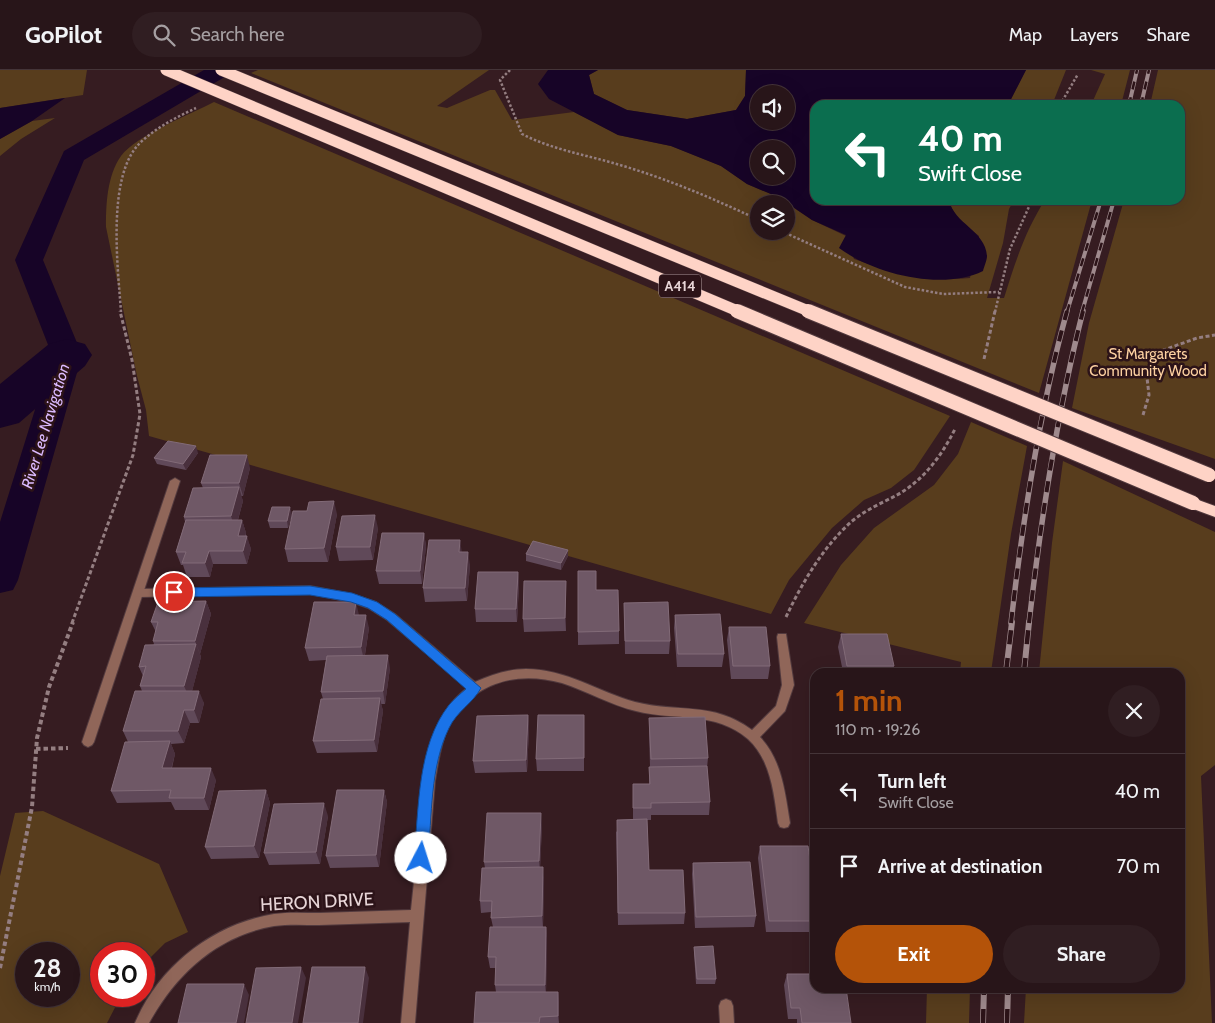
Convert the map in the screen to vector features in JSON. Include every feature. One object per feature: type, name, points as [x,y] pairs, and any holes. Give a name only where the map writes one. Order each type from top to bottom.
[{"type":"highway","name":"A414","points":[[166,70],[1215,512]]},
{"type":"highway","name":"A414","points":[[221,70],[1212,476]]},
{"type":"street","points":[[88,742],[175,481]]},
{"type":"street","points":[[138,593],[310,590],[352,598],[372,605],[391,617],[474,688]]},
{"type":"street","points":[[753,737],[781,708],[784,700],[788,684],[782,638]]},
{"type":"street","points":[[408,1023],[416,916],[429,781],[434,749],[443,726],[454,708],[474,688],[503,675],[519,673],[547,675],[638,707],[697,712],[732,721],[753,737],[767,753],[776,773],[784,823]]},
{"type":"street","name":"HERON DRIVE","points":[[142,1023],[154,999],[176,971],[198,952],[218,939],[253,924],[275,920],[416,916]]},
{"type":"street","points":[[726,1006],[727,1023]]},
{"type":"path","points":[[510,70],[500,80],[522,134],[541,144],[621,165],[709,197],[750,216]]},
{"type":"path","points":[[1063,100],[1078,74]]},
{"type":"path","points":[[0,968],[32,807],[36,749],[49,687],[133,455],[140,414],[132,360],[121,319],[115,223],[119,194],[129,156],[140,142],[170,121]]},
{"type":"path","points":[[982,363],[1010,249],[1030,205]]},
{"type":"path","points":[[795,237],[905,287],[943,294],[999,292]]},
{"type":"path","points":[[1143,415],[1150,394],[1146,369],[1164,350],[1197,338],[1215,336]]},
{"type":"path","points":[[782,638],[783,623],[792,603],[834,540],[860,514],[916,482],[936,461],[956,428]]},
{"type":"path","points":[[36,749],[66,748],[88,742]]},
{"type":"green space","points":[[0,70],[87,70],[83,95],[0,108]]},
{"type":"green space","points":[[258,70],[489,70],[437,106],[447,108],[490,90],[495,90],[512,120],[574,112],[618,135],[671,146],[721,166],[747,184],[773,195],[750,195],[750,240],[795,240],[795,208],[812,220],[846,236],[854,259],[911,275],[939,279],[970,278],[979,236],[957,216],[951,205],[1011,205],[1003,243],[987,298],[1004,298],[1026,235],[1042,205],[1091,205],[1039,393],[251,73]]},
{"type":"green space","points":[[598,70],[746,70],[745,96],[736,110],[687,119],[627,110],[594,94],[589,75]]},
{"type":"green space","points":[[1026,70],[1066,70],[1054,100],[1011,100]]},
{"type":"green space","points":[[1091,70],[1130,70],[1122,100],[1093,100],[1105,74]]},
{"type":"green space","name":"St Margarets Community Wood","points":[[1158,70],[1215,70],[1215,459],[1072,408],[1089,323],[1123,205],[1185,205],[1185,100],[1151,100]]},
{"type":"green space","points":[[214,102],[950,416],[914,470],[891,488],[864,500],[832,528],[789,580],[771,614],[149,436],[146,410],[137,376],[106,227],[108,190],[116,164],[129,148],[151,133]]},
{"type":"green space","points":[[55,118],[21,139],[0,156],[0,139],[32,121]]},
{"type":"green space","points":[[971,422],[1027,446],[1011,534],[992,668],[960,668],[961,662],[804,623],[841,565],[874,528],[934,485],[958,454]]},
{"type":"green space","points":[[1063,461],[1215,532],[1215,765],[1201,776],[1212,1023],[1024,1023],[1026,993],[1185,993],[1185,668],[1039,668],[1052,543]]},
{"type":"green space","points":[[43,811],[159,864],[188,932],[165,943],[155,953],[155,942],[90,942],[90,1007],[115,1007],[107,1023],[0,1023],[0,876],[15,813]]},
{"type":"green space","points":[[927,993],[970,993],[969,1023],[926,1023]]},
{"type":"shaded area","points":[[548,70],[598,70],[589,75],[594,94],[627,110],[687,119],[736,110],[745,96],[746,70],[1026,70],[1011,100],[810,100],[810,205],[951,205],[957,215],[981,240],[987,256],[983,271],[966,277],[948,280],[909,277],[871,265],[839,248],[846,235],[812,220],[795,208],[795,195],[773,195],[747,184],[721,166],[671,146],[618,135],[549,99],[538,84]]},
{"type":"shaded area","points":[[65,98],[32,121],[0,139],[0,108]]},
{"type":"building","points":[[168,441],[196,446],[183,464],[154,458]]},
{"type":"building","points":[[210,455],[247,455],[239,483],[201,483]]},
{"type":"building","points":[[239,487],[231,516],[184,517],[193,488]]},
{"type":"building","points":[[334,501],[324,548],[285,549],[293,511],[307,511],[309,502]]},
{"type":"building","points":[[272,507],[290,507],[287,521],[268,521]]},
{"type":"building","points":[[375,515],[370,547],[336,547],[342,516]]},
{"type":"building","points":[[186,520],[242,520],[238,536],[247,536],[243,551],[209,551],[205,563],[182,563],[186,552],[176,552]]},
{"type":"building","points":[[382,533],[424,533],[420,571],[376,571]]},
{"type":"building","points":[[429,540],[460,540],[459,552],[468,552],[465,588],[423,588]]},
{"type":"building","points":[[533,541],[568,550],[561,563],[526,554]]},
{"type":"building","points":[[578,571],[596,571],[596,590],[618,590],[619,631],[578,632]]},
{"type":"building","points":[[478,572],[518,572],[516,609],[475,609]]},
{"type":"building","points":[[524,581],[566,581],[565,618],[523,619]]},
{"type":"building","points":[[206,601],[195,641],[153,641],[158,622],[151,622],[158,602]]},
{"type":"building","points":[[314,602],[356,602],[354,615],[366,615],[361,647],[305,648]]},
{"type":"building","points":[[668,602],[670,641],[625,641],[624,603]]},
{"type":"building","points":[[720,614],[724,654],[678,654],[675,615]]},
{"type":"building","points":[[729,627],[766,627],[770,666],[733,666]]},
{"type":"building","points":[[841,634],[887,634],[894,666],[847,666]]},
{"type":"building","points":[[196,644],[184,686],[140,686],[146,666],[139,667],[145,645]]},
{"type":"building","points":[[388,655],[383,691],[321,692],[327,656]]},
{"type":"building","points":[[135,691],[199,691],[194,710],[184,710],[178,731],[123,731]]},
{"type":"building","points":[[380,698],[374,740],[313,741],[321,699]]},
{"type":"building","points":[[528,715],[526,760],[473,761],[477,716]]},
{"type":"building","points":[[538,715],[584,715],[584,758],[536,759]]},
{"type":"building","points":[[705,717],[708,758],[651,759],[649,718]]},
{"type":"building","points":[[170,741],[162,768],[211,768],[204,798],[169,798],[171,790],[111,791],[125,742]]},
{"type":"building","points":[[707,766],[710,802],[651,803],[651,808],[633,808],[633,784],[650,784],[649,767]]},
{"type":"building","points":[[266,790],[254,846],[205,847],[219,791]]},
{"type":"building","points":[[337,790],[384,790],[376,855],[326,856]]},
{"type":"building","points":[[324,803],[316,852],[264,853],[274,804]]},
{"type":"building","points":[[487,813],[541,813],[539,861],[484,862]]},
{"type":"building","points":[[647,819],[649,870],[683,870],[685,913],[618,913],[617,820]]},
{"type":"building","points":[[760,846],[808,846],[810,860],[810,921],[769,921]]},
{"type":"building","points":[[750,862],[756,916],[696,917],[693,863]]},
{"type":"building","points":[[543,867],[542,916],[491,918],[492,901],[480,901],[482,868]]},
{"type":"building","points":[[490,927],[546,927],[545,985],[495,985],[496,957],[488,957]]},
{"type":"building","points":[[713,946],[716,979],[697,979],[694,947]]},
{"type":"building","points":[[301,967],[292,1023],[246,1023],[256,968]]},
{"type":"building","points":[[312,967],[365,967],[358,1023],[303,1023]]},
{"type":"building","points":[[787,974],[810,974],[810,993],[847,993],[851,1023],[802,1023],[800,1008],[791,1008]]},
{"type":"building","points":[[187,984],[244,984],[236,1023],[178,1023]]},
{"type":"building","points":[[476,992],[558,992],[558,1016],[540,1017],[539,1023],[474,1023]]},
{"type":"waterway","name":"River Lee Navigation","points":[[0,580],[67,355],[29,260],[73,156],[220,70]]},
{"type":"waterway","points":[[0,411],[67,355]]},
{"type":"railway","points":[[1130,100],[1137,70]]},
{"type":"railway","points":[[1142,100],[1149,70]]},
{"type":"railway","points":[[1067,312],[1099,205]]},
{"type":"railway","points":[[1082,312],[1113,205]]},
{"type":"railway","points":[[1011,623],[1021,544],[1040,426],[1067,311]]},
{"type":"railway","points":[[1029,623],[1051,466],[1065,388],[1083,311]]},
{"type":"railway","points":[[1006,668],[1012,622]]},
{"type":"railway","points":[[1024,668],[1029,622]]},
{"type":"railway","points":[[983,1023],[984,993]]},
{"type":"railway","points":[[1007,1023],[1008,993]]},
{"type":"route","points":[[174,592],[310,590],[352,598],[372,605],[391,617],[474,688],[454,708],[443,726],[434,749],[421,858]]}]
